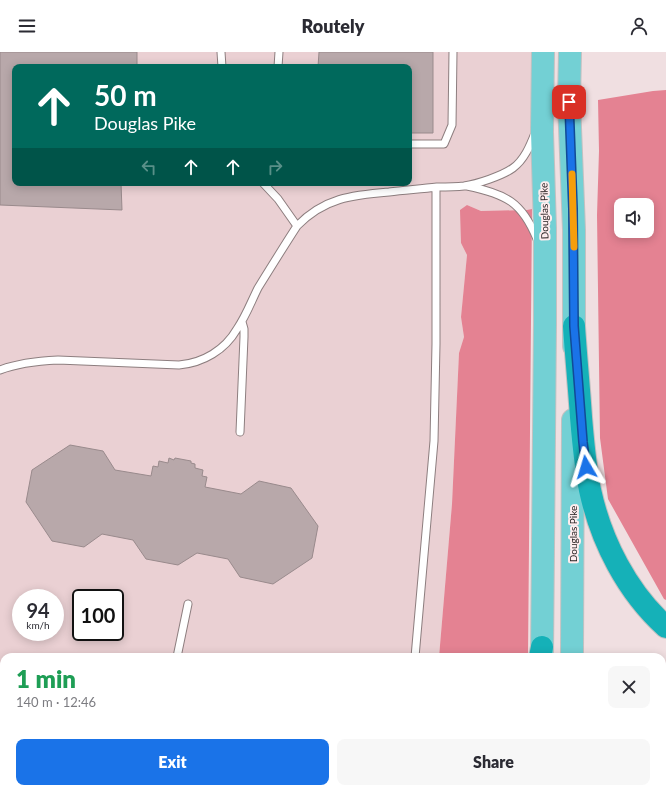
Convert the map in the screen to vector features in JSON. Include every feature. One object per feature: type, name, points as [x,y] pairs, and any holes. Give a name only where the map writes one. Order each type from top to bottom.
[{"type":"highway","points":[[574,326],[583,442],[590,490],[595,509],[612,554],[628,583],[649,610],[666,626]]},
{"type":"main road","name":"Douglas Pike","points":[[541,653],[545,260],[542,132],[543,52]]},
{"type":"main road","name":"Douglas Pike","points":[[570,52],[574,250],[572,653]]},
{"type":"lane","points":[[221,52],[222,64]]},
{"type":"lane","points":[[278,64],[279,52]]},
{"type":"lane","points":[[412,144],[444,144],[452,125],[453,52]]},
{"type":"lane","points":[[0,370],[30,362],[58,360],[168,365],[199,362],[219,349],[232,337],[242,322],[258,289],[297,226],[317,209],[343,198],[369,194],[465,186],[506,173],[519,163],[528,150],[535,132],[543,100]]},
{"type":"lane","points":[[266,186],[278,199],[297,226]]},
{"type":"lane","points":[[465,186],[481,189],[495,194],[512,202],[518,207],[531,224],[545,260]]},
{"type":"lane","points":[[415,653],[434,435],[436,358],[436,188]]},
{"type":"lane","points":[[240,432],[244,337],[242,322]]},
{"type":"lane","points":[[178,653],[188,604]]},
{"type":"shaded area","points":[[0,52],[543,52],[536,209],[481,211],[467,205],[461,243],[467,255],[461,317],[464,337],[459,353],[452,504],[439,653],[0,653]]},
{"type":"shaded area","points":[[666,90],[666,600],[664,599],[608,499],[600,438],[597,215],[599,151],[598,100]]},
{"type":"shaded area","points":[[467,205],[481,211],[532,209],[528,653],[439,653],[452,504],[459,353],[464,337],[461,317],[467,255],[461,243],[460,210]]},
{"type":"building","points":[[0,52],[137,52],[137,64],[12,64],[12,186],[121,186],[122,210],[0,205]]},
{"type":"building","points":[[319,52],[433,52],[433,133],[412,133],[412,64],[318,64]]},
{"type":"building","points":[[70,445],[103,451],[115,470],[151,476],[153,466],[158,467],[159,461],[168,463],[169,458],[174,460],[175,458],[191,461],[191,463],[195,464],[195,468],[203,470],[202,476],[207,477],[205,487],[241,494],[259,481],[291,488],[318,526],[312,558],[273,584],[240,577],[228,559],[197,553],[178,565],[146,559],[133,540],[102,534],[84,547],[52,541],[26,502],[32,470]]},
{"type":"slow traffic","points":[[572,174],[574,247]]},
{"type":"route","points":[[569,102],[573,209],[574,326],[586,467]]}]
